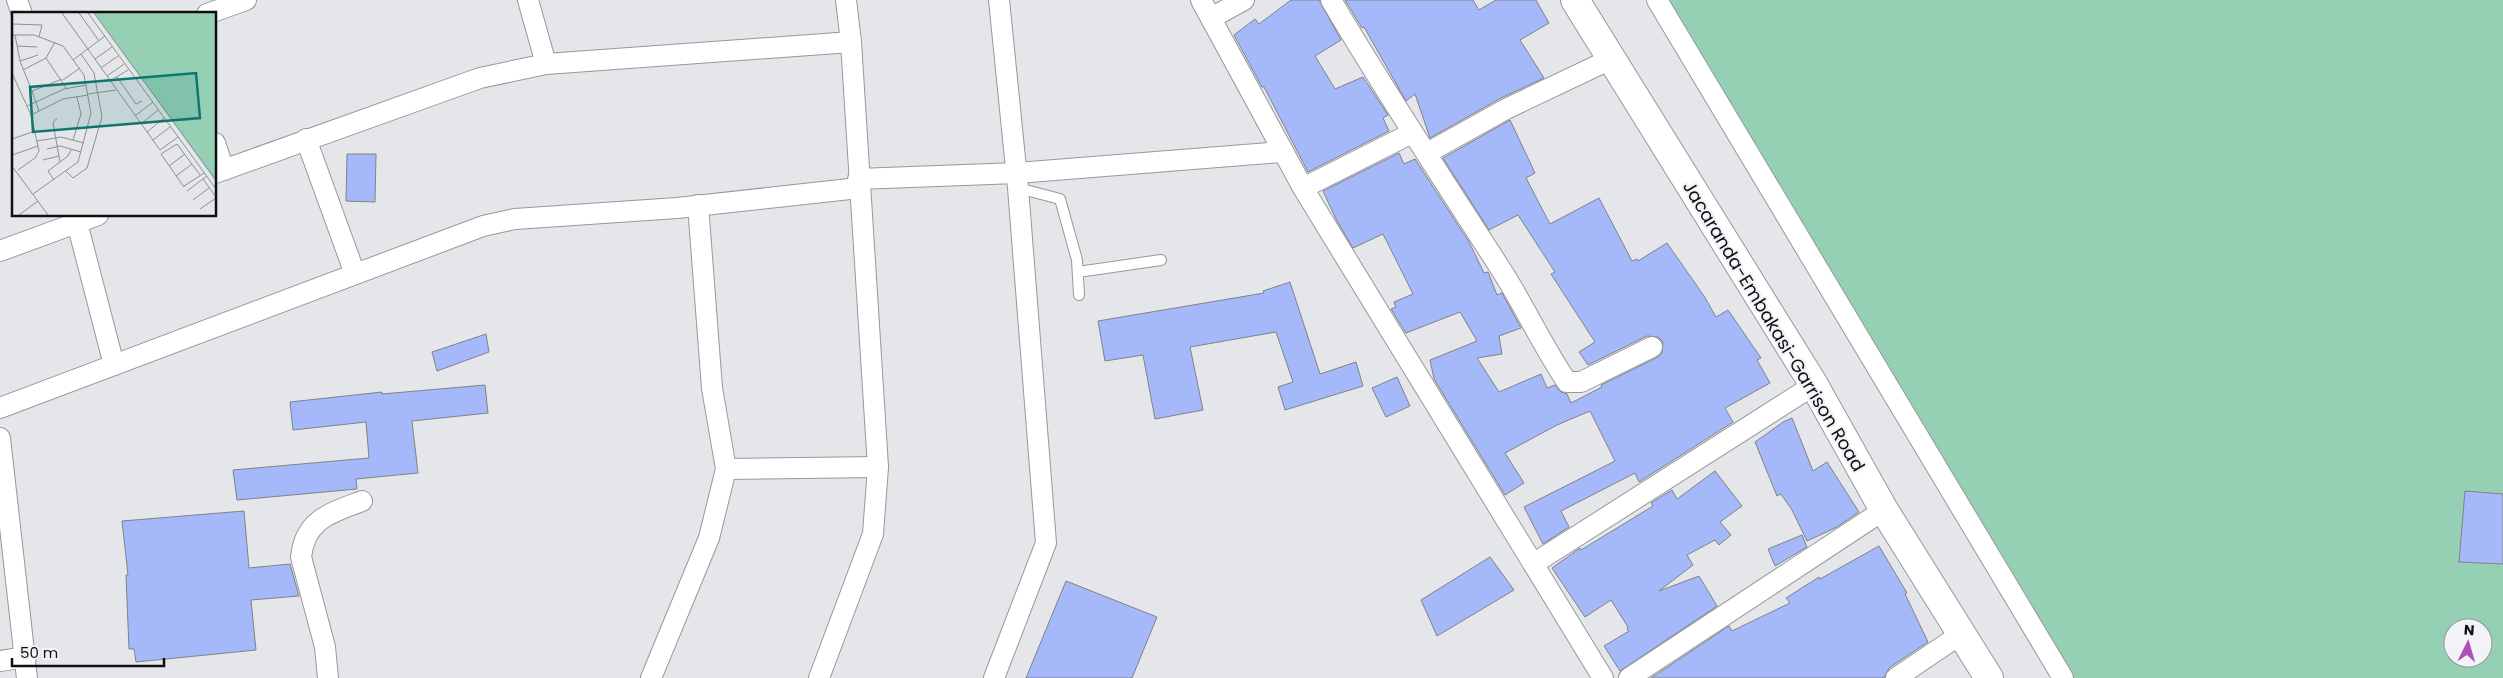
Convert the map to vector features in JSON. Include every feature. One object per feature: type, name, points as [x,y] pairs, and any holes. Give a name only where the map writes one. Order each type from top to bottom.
[{"type":"street","points":[[17,0],[21,12]]},
{"type":"street","points":[[213,12],[246,0]]},
{"type":"street","points":[[528,0],[546,64]]},
{"type":"street","points":[[818,678],[873,534],[878,467],[851,42],[846,0]]},
{"type":"street","points":[[994,678],[1046,543],[1018,180],[998,0]]},
{"type":"street","points":[[1201,0],[1303,188],[1532,564],[1604,678]]},
{"type":"street","points":[[1211,18],[1244,0]]},
{"type":"street","points":[[1331,0],[1412,133],[1427,153],[1503,273],[1568,382],[1581,382],[1652,348]]},
{"type":"street","name":"Jacaranda-Embakasi-Garrison Road","points":[[1575,0],[1814,385],[1884,510],[1989,678]]},
{"type":"street","points":[[1657,0],[2063,678]]},
{"type":"street","points":[[216,149],[220,172],[306,139],[480,78],[546,64],[851,42]]},
{"type":"street","points":[[1427,153],[1506,109],[1611,59]]},
{"type":"street","points":[[1303,188],[1412,133]]},
{"type":"street","points":[[306,139],[355,274]]},
{"type":"street","points":[[0,408],[484,226],[515,219],[698,204],[859,184],[1018,180],[1282,152]]},
{"type":"street","points":[[651,678],[709,538],[726,469],[712,388],[698,204]]},
{"type":"street","points":[[0,251],[76,219],[92,216]]},
{"type":"street","points":[[76,219],[114,365]]},
{"type":"street","points":[[1532,564],[1814,385]]},
{"type":"street","points":[[0,438],[28,678]]},
{"type":"street","points":[[726,469],[878,467]]},
{"type":"street","points":[[328,678],[325,647],[301,557],[303,543],[314,524],[330,513],[362,501]]},
{"type":"street","points":[[1629,678],[1884,510]]},
{"type":"street","points":[[1896,678],[1961,634]]},
{"type":"street","points":[[0,661],[26,657]]},
{"type":"lane","points":[[1018,180],[1060,199],[1077,260],[1079,295]]},
{"type":"lane","points":[[1078,272],[1161,260]]},
{"type":"green space","points":[[1669,0],[2503,0],[2503,678],[2072,678]]},
{"type":"building","points":[[1291,0],[1319,0],[1341,40],[1315,56],[1335,89],[1363,77],[1388,115],[1383,118],[1389,131],[1308,172],[1264,87],[1262,87],[1234,35],[1255,19],[1259,24]]},
{"type":"building","points":[[1345,0],[1473,0],[1479,10],[1496,0],[1536,0],[1549,23],[1520,40],[1544,78],[1501,98],[1430,138],[1415,94],[1406,101],[1364,27],[1362,28]]},
{"type":"building","points":[[1510,120],[1535,173],[1526,178],[1550,224],[1599,198],[1632,261],[1637,259],[1638,261],[1667,243],[1704,296],[1716,317],[1728,310],[1761,358],[1757,360],[1770,383],[1725,408],[1733,422],[1639,482],[1635,473],[1561,511],[1569,527],[1543,544],[1524,507],[1615,461],[1590,411],[1557,425],[1505,453],[1524,483],[1505,495],[1434,379],[1430,360],[1477,341],[1460,312],[1406,333],[1391,309],[1396,307],[1394,302],[1413,294],[1383,234],[1353,248],[1337,221],[1323,191],[1399,153],[1404,164],[1415,159],[1469,242],[1484,273],[1488,272],[1497,295],[1502,293],[1521,328],[1499,336],[1502,354],[1477,358],[1499,392],[1541,374],[1547,388],[1555,385],[1561,392],[1567,394],[1571,403],[1602,387],[1601,385],[1658,357],[1662,353],[1663,342],[1658,337],[1647,336],[1588,365],[1579,352],[1595,342],[1551,274],[1555,272],[1518,215],[1489,230],[1443,158]]},
{"type":"building","points":[[347,154],[376,154],[375,202],[346,201]]},
{"type":"building","points":[[1290,282],[1320,374],[1356,362],[1363,386],[1285,410],[1278,387],[1293,382],[1276,332],[1190,347],[1203,410],[1155,419],[1143,355],[1105,361],[1098,321],[1264,293],[1263,291]]},
{"type":"building","points":[[486,334],[489,352],[437,371],[432,352]]},
{"type":"building","points":[[1397,377],[1410,406],[1386,417],[1372,388]]},
{"type":"building","points":[[485,385],[488,413],[412,421],[418,473],[356,479],[357,489],[237,500],[233,470],[369,458],[366,422],[293,430],[290,402],[382,392],[382,394]]},
{"type":"building","points":[[1792,418],[1813,471],[1827,462],[1859,512],[1837,527],[1807,541],[1792,510],[1781,494],[1777,496],[1755,442],[1783,422]]},
{"type":"building","points":[[1715,471],[1742,506],[1720,522],[1731,535],[1719,545],[1715,540],[1687,555],[1693,565],[1659,591],[1699,576],[1717,606],[1620,671],[1604,646],[1629,631],[1611,600],[1585,617],[1552,568],[1580,548],[1581,550],[1653,506],[1651,503],[1672,490],[1677,499]]},
{"type":"building","points":[[2465,491],[2503,494],[2503,564],[2459,562]]},
{"type":"building","points":[[244,511],[249,568],[290,564],[299,596],[251,600],[256,650],[136,662],[134,649],[129,649],[126,575],[128,575],[122,521]]},
{"type":"building","points":[[1802,535],[1807,547],[1775,566],[1768,549]]},
{"type":"building","points":[[1879,546],[1907,593],[1905,594],[1928,642],[1889,668],[1884,678],[1651,678],[1729,626],[1732,631],[1790,603],[1786,598],[1819,577],[1820,579]]},
{"type":"building","points":[[1490,557],[1514,590],[1437,636],[1421,600]]},
{"type":"building","points":[[1066,581],[1157,617],[1132,678],[1026,678]]}]
